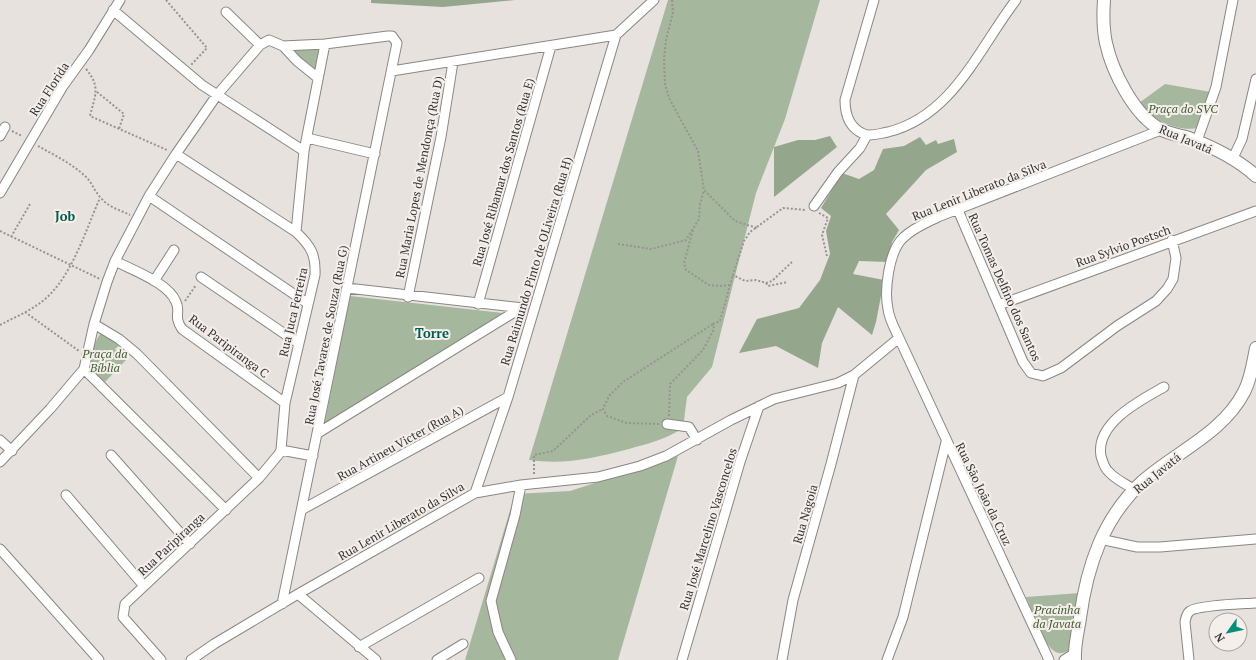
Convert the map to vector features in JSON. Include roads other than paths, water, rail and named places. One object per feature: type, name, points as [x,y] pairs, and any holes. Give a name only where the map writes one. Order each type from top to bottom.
[{"type":"street","name":"Rua Florida","points":[[0,193],[32,142],[63,86],[120,0]]},
{"type":"street","points":[[392,71],[616,35],[654,0]]},
{"type":"street","points":[[874,0],[846,100],[845,110],[848,120],[859,132],[867,136],[902,127],[928,113],[940,103],[952,91],[970,68],[1016,0]]},
{"type":"street","name":"Rua Javatá","points":[[1104,0],[1103,24],[1112,62],[1133,101],[1146,119],[1161,130],[1197,141],[1233,158],[1256,176]]},
{"type":"street","points":[[1197,141],[1216,87],[1233,0]]},
{"type":"street","points":[[113,10],[185,71],[217,95],[304,151]]},
{"type":"street","points":[[226,12],[260,45]]},
{"type":"street","name":"Rua Raimundo Pinto de OLiveira (Rua H)","points":[[475,493],[508,397],[616,35]]},
{"type":"street","name":"Rua José Tavares de Souza (Rua G)","points":[[282,604],[303,509],[397,43],[392,36],[384,36],[325,44]]},
{"type":"street","points":[[0,462],[12,451],[84,369],[94,324],[115,261],[149,196],[217,95],[260,45],[269,40],[279,44],[318,78]]},
{"type":"street","points":[[279,44],[325,44],[304,151],[296,232]]},
{"type":"street","name":"Rua José Ribamar dos Santos (Rua E)","points":[[478,304],[551,46]]},
{"type":"street","name":"Rua Maria Lopes de Mendonça (Rua D)","points":[[408,297],[441,137],[453,62]]},
{"type":"street","points":[[1233,158],[1242,139],[1256,79]]},
{"type":"street","points":[[0,136],[5,127]]},
{"type":"street","name":"Rua Lenir Liberato da Silva","points":[[191,660],[214,644],[298,594],[475,493],[521,485],[598,477],[619,471],[666,456],[759,406],[788,395],[838,383],[854,374],[898,338],[888,309],[889,277],[895,248],[910,232],[938,217],[1161,130]]},
{"type":"street","points":[[814,206],[838,172],[860,148],[867,136]]},
{"type":"street","points":[[307,138],[375,154]]},
{"type":"street","name":"Rua Juca Ferreira","points":[[176,154],[296,232],[306,241],[316,262],[315,275],[307,303],[285,403],[281,450]]},
{"type":"street","points":[[149,196],[307,303]]},
{"type":"street","name":"Rua Tomas Delfino dos Santos","points":[[958,210],[1026,367],[1036,375],[1043,376],[1050,374],[1073,359],[1117,326],[1156,301],[1167,289],[1173,279],[1176,258],[1172,240]]},
{"type":"street","name":"Rua Sylvio Postsch","points":[[999,305],[1172,240],[1256,211]]},
{"type":"street","points":[[154,281],[174,250]]},
{"type":"street","name":"Rua Paripiranga C","points":[[115,261],[168,290],[173,296],[177,306],[177,322],[182,329],[285,403]]},
{"type":"street","points":[[201,277],[298,343]]},
{"type":"street","points":[[347,288],[408,297],[534,310]]},
{"type":"street","points":[[318,432],[521,308]]},
{"type":"street","points":[[94,324],[119,339],[136,354],[259,478]]},
{"type":"street","name":"Rua São João da Cruz","points":[[898,338],[1050,660]]},
{"type":"street","name":"Rua Javatá","points":[[1075,656],[1084,587],[1100,540],[1118,509],[1135,490],[1159,468],[1202,438],[1232,409],[1244,392],[1251,372],[1256,348]]},
{"type":"street","points":[[84,369],[226,510]]},
{"type":"street","name":"Rua Nagoia","points":[[782,660],[793,600],[832,464],[854,374]]},
{"type":"street","points":[[1135,490],[1108,472],[1103,463],[1100,448],[1104,437],[1114,420],[1137,402],[1164,387]]},
{"type":"street","name":"Rua Artineu Victer (Rua A)","points":[[303,509],[508,397]]},
{"type":"street","name":"Rua José Marcelino Vasconcelos","points":[[682,660],[740,462],[759,406]]},
{"type":"street","points":[[668,424],[689,427],[697,440]]},
{"type":"street","points":[[0,440],[12,451]]},
{"type":"street","points":[[887,660],[903,617],[946,442]]},
{"type":"street","points":[[281,450],[313,456]]},
{"type":"street","name":"Rua Paripiranga","points":[[161,660],[123,617],[125,604],[259,478],[274,462],[281,450]]},
{"type":"street","points":[[111,456],[190,544]]},
{"type":"street","points":[[511,660],[498,632],[491,600],[515,515],[521,485]]},
{"type":"street","points":[[66,495],[144,586]]},
{"type":"street","points":[[1100,540],[1137,547],[1160,547],[1256,539]]},
{"type":"street","points":[[0,549],[99,660]]},
{"type":"street","points":[[359,647],[479,578]]},
{"type":"street","points":[[298,594],[376,660]]},
{"type":"street","points":[[1189,660],[1185,622],[1186,617],[1191,611],[1204,607],[1256,603]]},
{"type":"street","points":[[437,660],[463,644]]},
{"type":"street","points":[[1064,660],[1075,656]]},
{"type":"district","name":"Job","points":[[65,216]]},
{"type":"district","name":"Torre","points":[[432,333]]},
{"type":"park label","name":"Praça do SVC","points":[[1183,108]]},
{"type":"park label","name":"Praça da Bíblia","points":[[105,360]]},
{"type":"park label","name":"Pracinha da Javata","points":[[1057,616]]}]
